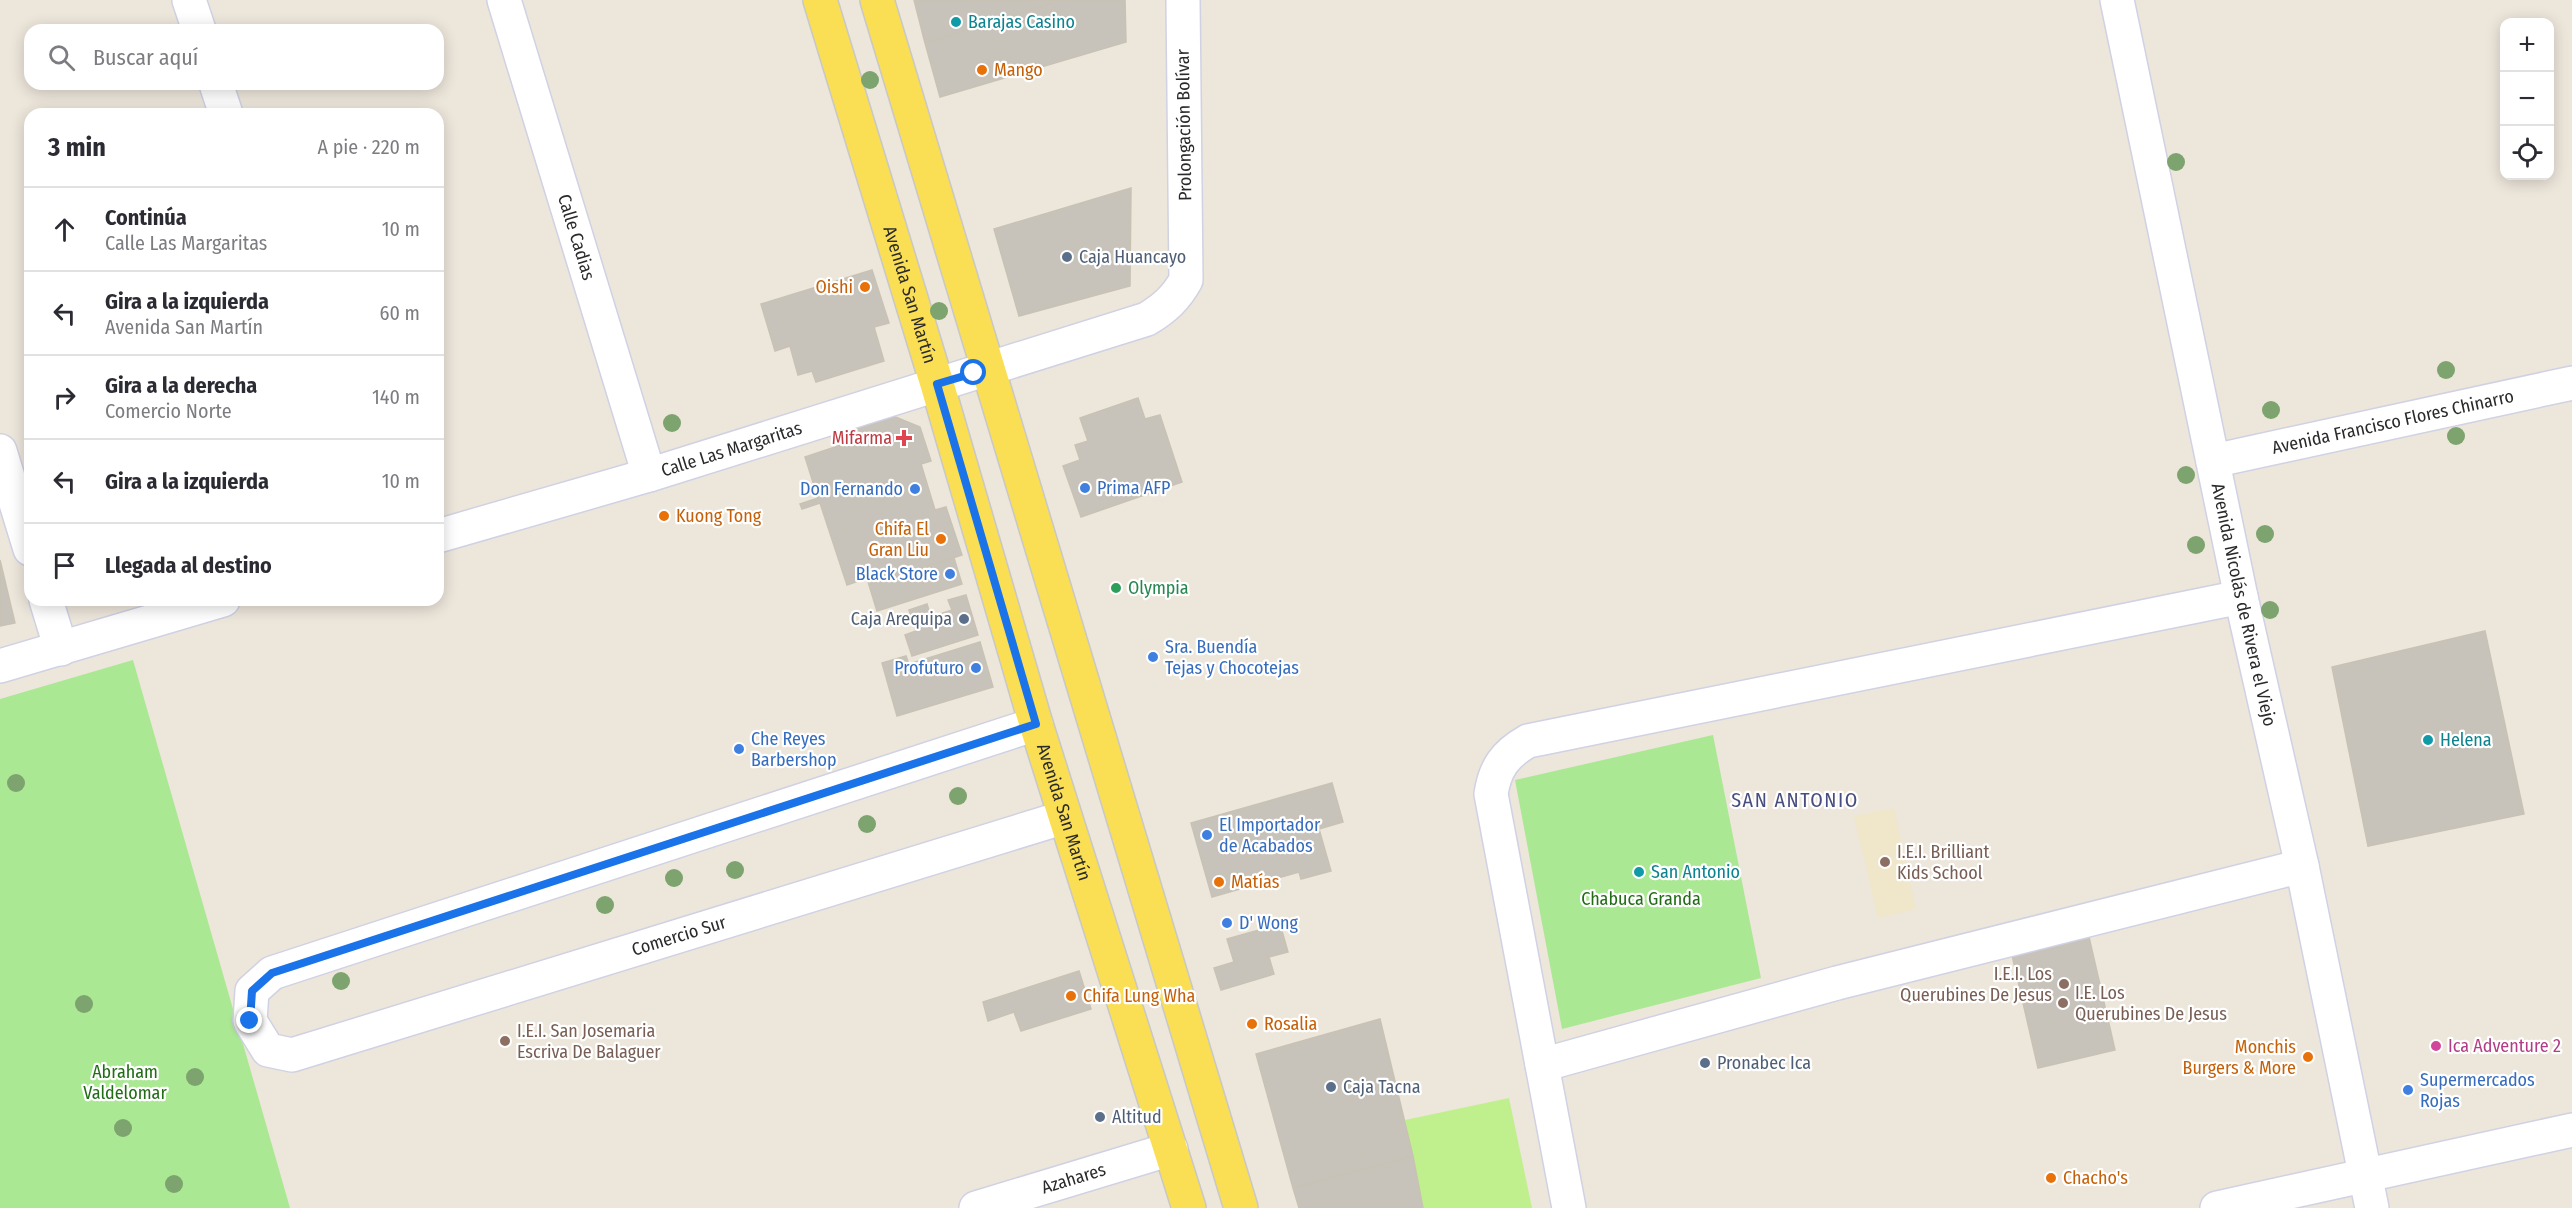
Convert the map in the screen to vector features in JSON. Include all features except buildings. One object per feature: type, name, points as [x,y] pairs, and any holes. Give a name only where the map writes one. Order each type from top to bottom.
[{"type":"main road","name":"Avenida San Martín","points":[[820,0],[937,384],[1036,724],[1189,1208]]},
{"type":"main road","points":[[877,0],[1241,1208]]},
{"type":"street","points":[[189,0],[197,24]]},
{"type":"street","name":"Calle Cadias","points":[[504,0],[649,475]]},
{"type":"street","name":"Prolongación Bolívar","points":[[1183,0],[1186,250]]},
{"type":"street","name":"Avenida Nicolás de Rivera el Viejo","points":[[2117,0],[2241,597],[2302,866],[2372,1208]]},
{"type":"street","points":[[218,90],[224,108]]},
{"type":"street","name":"Calle Las Margaritas","points":[[444,534],[649,475],[1147,319],[1164,309],[1177,295],[1186,280],[1186,250]]},
{"type":"street","name":"Avenida Francisco Flores Chinarro","points":[[2213,461],[2572,383]]},
{"type":"street","points":[[0,451],[24,529]]},
{"type":"street","points":[[1569,1208],[1491,794],[1499,766],[1513,749],[1528,741],[2241,597]]},
{"type":"street","points":[[48,606],[61,649]]},
{"type":"street","points":[[0,666],[203,606]]},
{"type":"street","name":"Comercio Sur","points":[[1036,724],[272,973],[252,991],[250,1021],[268,1050],[292,1055],[1065,817]]},
{"type":"street","points":[[1542,1065],[1837,983],[2302,866]]},
{"type":"street","points":[[2217,1208],[2572,1130]]},
{"type":"street","name":"Azahares","points":[[976,1208],[1171,1149]]},
{"type":"shaded area","name":"I.E.I. Brilliant Kids School","points":[[1894,808],[1916,909],[1878,918],[1854,816]]},
{"type":"green space","name":"Abraham Valdelomar","points":[[133,660],[290,1208],[0,1208],[0,699]]},
{"type":"green space","name":"Chabuca Granda","points":[[1713,735],[1761,978],[1562,1029],[1515,780]]},
{"type":"green space","points":[[1509,1098],[1532,1208],[1423,1208],[1405,1120]]},
{"type":"place","name":"Barajas Casino","points":[[956,22]]},
{"type":"place","name":"Mango","points":[[982,70]]},
{"type":"place","name":"Caja Huancayo","points":[[1067,257]]},
{"type":"place","name":"Oishi","points":[[865,287]]},
{"type":"place","name":"Mifarma","points":[[904,438]]},
{"type":"place","name":"Prima AFP","points":[[1085,488]]},
{"type":"place","name":"Don Fernando","points":[[915,489]]},
{"type":"place","name":"Kuong Tong","points":[[664,516]]},
{"type":"place","name":"Chifa El Gran Liu","points":[[941,539]]},
{"type":"place","name":"Black Store","points":[[950,574]]},
{"type":"place","name":"Olympia","points":[[1116,588]]},
{"type":"place","name":"Caja Arequipa","points":[[964,619]]},
{"type":"place","name":"Sra. Buendía Tejas y Chocotejas","points":[[1153,657]]},
{"type":"place","name":"Profuturo","points":[[976,668]]},
{"type":"place","name":"Helena","points":[[2428,740]]},
{"type":"place","name":"Che Reyes Barbershop","points":[[739,749]]},
{"type":"place","name":"El Importador de Acabados","points":[[1207,835]]},
{"type":"place","name":"I.E.I. Brilliant Kids School","points":[[1885,862]]},
{"type":"place","name":"San Antonio","points":[[1639,872]]},
{"type":"place","name":"Matías","points":[[1219,882]]},
{"type":"place","name":"D' Wong","points":[[1227,923]]},
{"type":"place","name":"I.E.I. Los Querubines De Jesus","points":[[2064,984]]},
{"type":"place","name":"Chifa Lung Wha","points":[[1071,996]]},
{"type":"place","name":"I.E. Los Querubines De Jesus","points":[[2063,1003]]},
{"type":"place","name":"Rosalia","points":[[1252,1024]]},
{"type":"place","name":"I.E.I. San Josemaria Escriva De Balaguer","points":[[505,1041]]},
{"type":"place","name":"Ica Adventure 2","points":[[2436,1046]]},
{"type":"place","name":"Monchis Burgers & More","points":[[2308,1057]]},
{"type":"place","name":"Pronabec Ica","points":[[1705,1063]]},
{"type":"place","name":"Caja Tacna","points":[[1331,1087]]},
{"type":"place","name":"Supermercados Rojas","points":[[2408,1090]]},
{"type":"place","name":"Altitud","points":[[1100,1117]]},
{"type":"place","name":"Chacho's","points":[[2051,1178]]},
{"type":"district","name":"SAN ANTONIO","points":[[1795,800]]},
{"type":"route","points":[[250,1021],[252,991],[272,973],[1036,724],[937,384],[974,373]]}]
